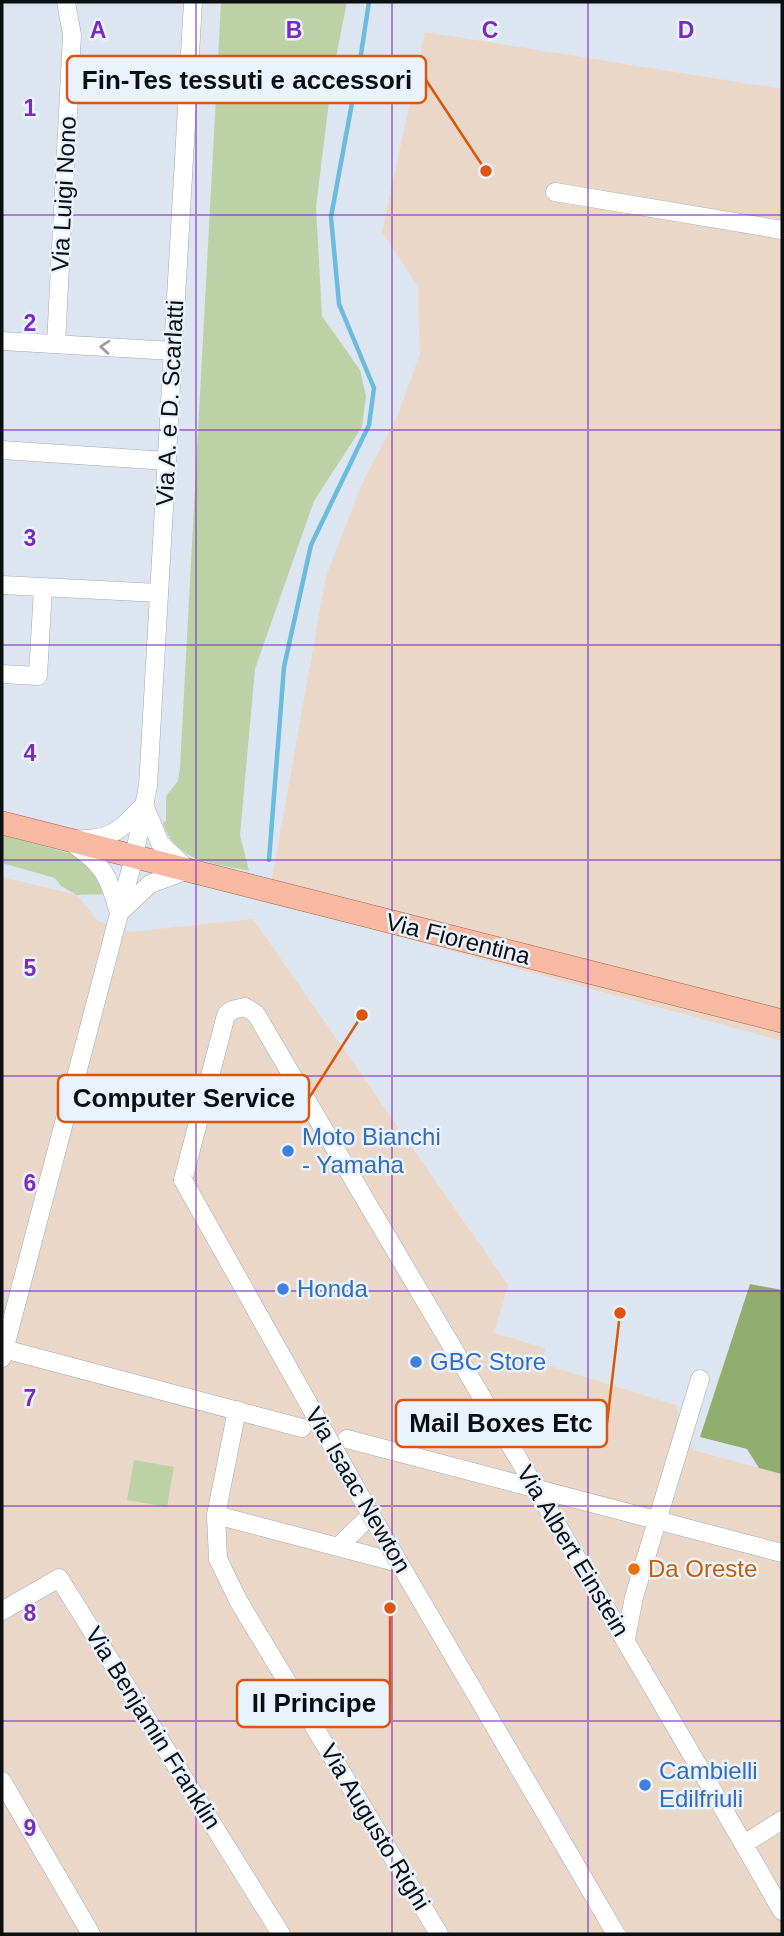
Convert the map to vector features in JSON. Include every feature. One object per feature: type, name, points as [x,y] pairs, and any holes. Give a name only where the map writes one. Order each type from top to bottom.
[{"type":"main road","name":"Via Fiorentina","points":[[2,823],[782,1021]]},
{"type":"street","name":"Via Luigi Nono","points":[[56,344],[72,35],[66,2]]},
{"type":"street","name":"Via A. e D. Scarlatti","points":[[3,1353],[134,857],[148,786],[193,2]]},
{"type":"street","points":[[555,192],[782,230]]},
{"type":"street","points":[[2,341],[173,351]]},
{"type":"street","points":[[2,450],[167,461]]},
{"type":"street","points":[[2,585],[159,593]]},
{"type":"street","points":[[2,674],[38,676],[43,588]]},
{"type":"street","points":[[144,805],[160,843],[188,870],[150,884],[119,913],[108,876],[94,859],[68,840],[101,838],[118,831],[144,805]]},
{"type":"street","name":"Via Albert Einstein","points":[[222,1026],[226,1015],[232,1010],[245,1007],[256,1014],[533,1487],[626,1639],[782,1911]]},
{"type":"street","name":"Via Isaac Newton","points":[[222,1026],[183,1180],[371,1515],[616,1934]]},
{"type":"street","points":[[3,1353],[302,1428]]},
{"type":"street","points":[[626,1639],[635,1597],[700,1379]]},
{"type":"street","name":"Via Augusto Righi","points":[[237,1410],[216,1515],[218,1559],[239,1602],[439,1934]]},
{"type":"street","points":[[346,1439],[782,1553]]},
{"type":"street","points":[[216,1515],[399,1563]]},
{"type":"street","points":[[338,1547],[371,1515]]},
{"type":"street","name":"Via Benjamin Franklin","points":[[2,1611],[59,1578],[281,1934]]},
{"type":"street","points":[[2,1781],[91,1934]]},
{"type":"street","points":[[744,1844],[782,1820]]},
{"type":"shaded area","points":[[425,32],[782,89],[782,1041],[268,901],[326,576],[362,484],[398,414],[420,354],[418,286],[382,232]]},
{"type":"shaded area","points":[[2,877],[77,895],[98,921],[129,932],[253,919],[508,1285],[494,1333],[545,1348],[543,1364],[676,1405],[693,1450],[782,1474],[782,1934],[2,1934]]},
{"type":"green space","points":[[221,2],[347,2],[332,77],[316,207],[322,316],[360,370],[366,396],[362,427],[314,501],[255,669],[240,835],[249,871],[209,863],[186,853],[176,846],[163,823],[166,821],[166,796],[178,781],[180,768]]},
{"type":"green space","points":[[2,835],[72,854],[99,875],[109,894],[77,895],[61,886],[55,878],[2,863]]},
{"type":"green space","points":[[750,1284],[782,1290],[782,1474],[759,1468],[747,1449],[700,1437]]},
{"type":"green space","points":[[134,1460],[174,1467],[167,1507],[127,1500]]},
{"type":"waterway","points":[[269,860],[284,667],[311,545],[369,425],[374,388],[339,304],[331,217],[369,2]]},
{"type":"place","name":"Fin-Tes tessuti e accessori","points":[[486,171]]},
{"type":"place","name":"Computer Service","points":[[362,1015]]},
{"type":"place","name":"Moto Bianchi - Yamaha","points":[[288,1151]]},
{"type":"place","name":"Honda","points":[[283,1289]]},
{"type":"place","name":"Mail Boxes Etc","points":[[620,1313]]},
{"type":"place","name":"GBC Store","points":[[416,1362]]},
{"type":"place","name":"Da Oreste","points":[[634,1569]]},
{"type":"place","name":"Il Principe","points":[[390,1608]]},
{"type":"place","name":"Cambielli Edilfriuli","points":[[645,1785]]}]
